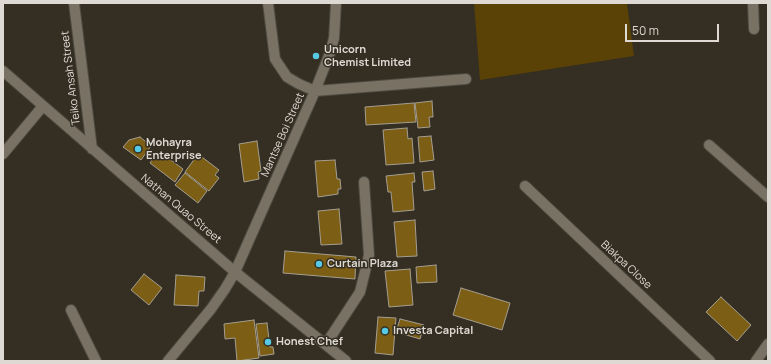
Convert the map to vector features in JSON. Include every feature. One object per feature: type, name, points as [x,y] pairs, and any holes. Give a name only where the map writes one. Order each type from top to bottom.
[{"type":"street","name":"Teiko Ansah Street","points":[[74,3],[92,149]]},
{"type":"street","points":[[268,3],[275,59],[287,77],[315,91],[466,79]]},
{"type":"street","name":"Mantse Boi Street","points":[[168,361],[211,309],[236,272],[315,91],[330,53],[334,38],[336,3]]},
{"type":"street","points":[[753,3],[754,29]]},
{"type":"street","name":"Nathan Quao Street","points":[[3,71],[236,272],[346,361]]},
{"type":"street","points":[[3,154],[43,106]]},
{"type":"street","points":[[709,145],[768,196]]},
{"type":"street","points":[[326,344],[360,292],[369,255],[364,182]]},
{"type":"street","name":"Biakpa Close","points":[[525,186],[710,361]]},
{"type":"street","points":[[71,310],[96,361]]},
{"type":"street","points":[[756,361],[768,344]]},
{"type":"shaded area","points":[[474,3],[627,3],[634,56],[480,80]]},
{"type":"building","points":[[432,101],[433,117],[429,117],[430,127],[418,128],[415,103]]},
{"type":"building","points":[[414,103],[416,122],[366,125],[365,107]]},
{"type":"building","points":[[407,128],[408,139],[412,138],[414,163],[386,165],[383,130]]},
{"type":"building","points":[[431,136],[434,160],[420,162],[418,137]]},
{"type":"building","points":[[140,137],[151,146],[141,160],[123,147],[129,140]]},
{"type":"building","points":[[257,141],[261,171],[258,172],[259,179],[244,182],[239,144]]},
{"type":"building","points":[[198,154],[219,170],[215,175],[219,178],[209,191],[185,172]]},
{"type":"building","points":[[164,155],[183,169],[175,182],[150,163],[154,157]]},
{"type":"building","points":[[335,160],[337,179],[340,179],[341,189],[338,189],[338,194],[318,197],[315,161]]},
{"type":"building","points":[[433,171],[435,189],[424,191],[422,172]]},
{"type":"building","points":[[185,173],[207,191],[198,203],[175,185]]},
{"type":"building","points":[[414,173],[415,182],[412,182],[414,210],[393,212],[391,192],[388,192],[386,176]]},
{"type":"building","points":[[339,209],[342,244],[321,245],[318,211]]},
{"type":"building","points":[[415,220],[417,256],[397,257],[394,222]]},
{"type":"building","points":[[285,251],[356,257],[355,279],[283,273]]},
{"type":"building","points":[[436,265],[437,282],[417,283],[416,267]]},
{"type":"building","points":[[410,269],[413,305],[389,307],[385,271]]},
{"type":"building","points":[[144,274],[162,288],[149,305],[131,290]]},
{"type":"building","points":[[176,275],[205,277],[204,291],[199,291],[198,306],[174,305]]},
{"type":"building","points":[[461,288],[510,303],[502,330],[453,315]]},
{"type":"building","points":[[721,297],[751,325],[737,341],[706,312]]},
{"type":"building","points":[[378,317],[396,318],[393,355],[375,353]]},
{"type":"building","points":[[400,319],[424,325],[420,339],[396,332]]},
{"type":"building","points":[[254,320],[259,358],[237,361],[235,338],[225,339],[224,324]]},
{"type":"building","points":[[267,323],[270,347],[273,347],[274,354],[260,356],[256,324]]},
{"type":"place","name":"Unicorn Chemist Limited","points":[[316,56]]},
{"type":"place","name":"Mohayra Enterprise","points":[[138,149]]},
{"type":"place","name":"Curtain Plaza","points":[[319,264]]},
{"type":"place","name":"Investa Capital","points":[[385,331]]},
{"type":"place","name":"Honest Chef","points":[[268,342]]}]
